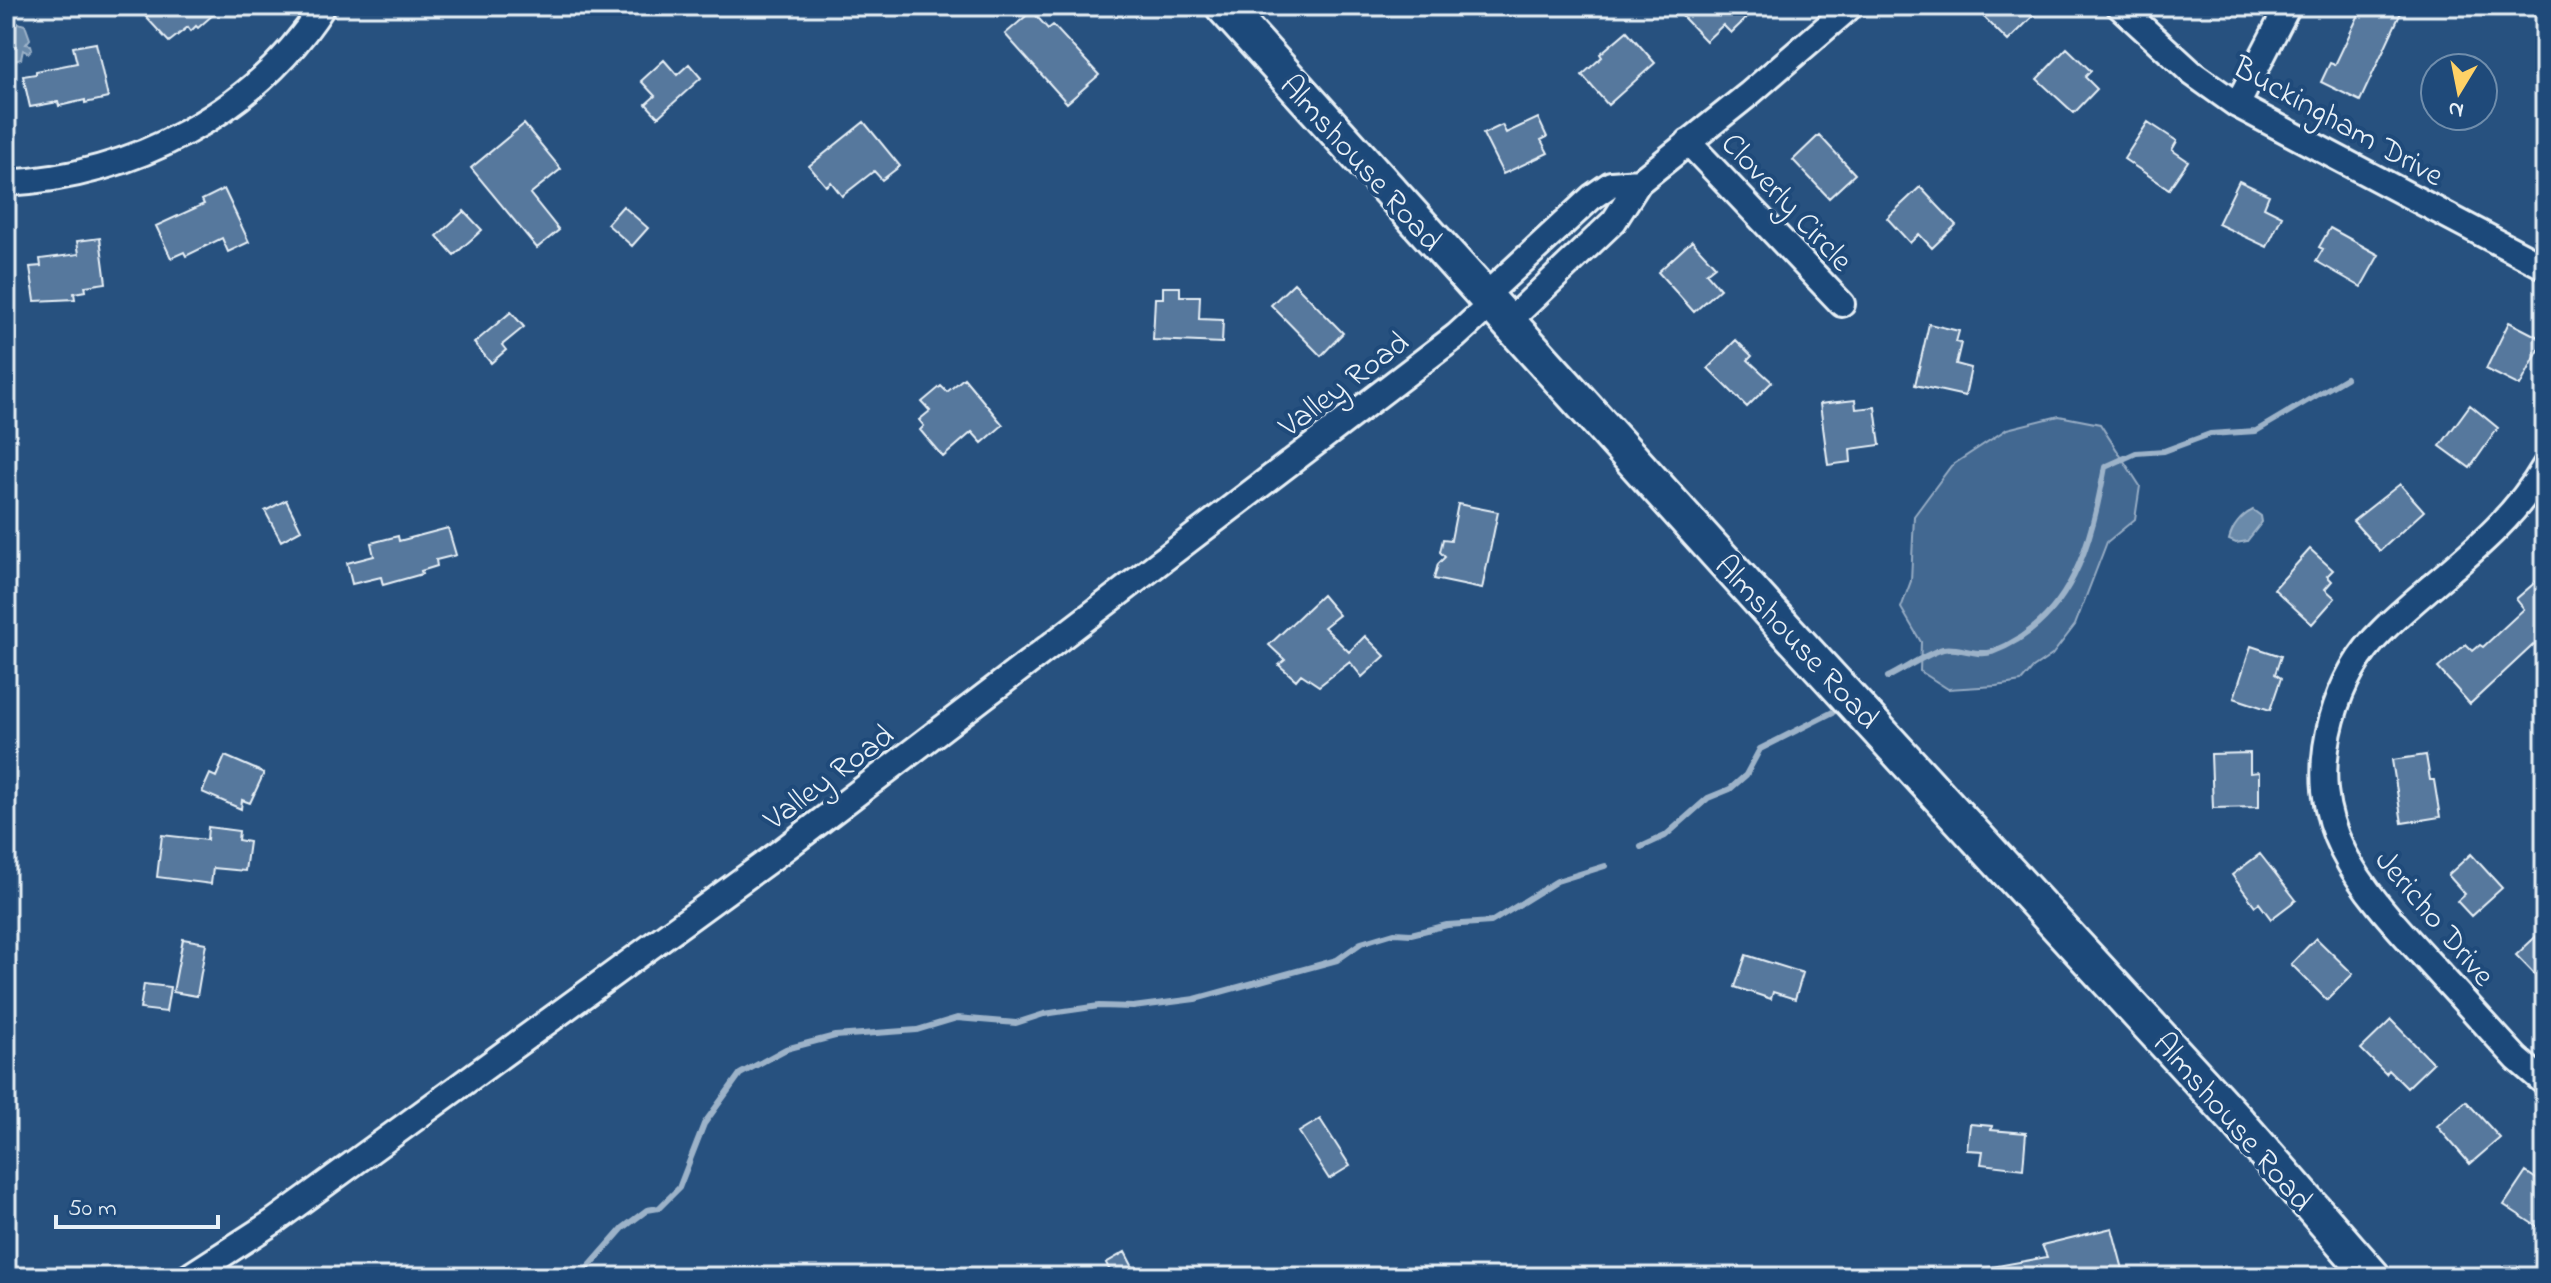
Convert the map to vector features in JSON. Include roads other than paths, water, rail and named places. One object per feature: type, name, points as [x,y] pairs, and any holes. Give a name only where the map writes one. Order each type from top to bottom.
[{"type":"main road","name":"Almshouse Road","points":[[1223,6],[1494,308],[2173,1051],[2373,1277]]},
{"type":"street","points":[[6,183],[55,179],[108,167],[143,154],[196,127],[265,75],[298,41],[323,6]]},
{"type":"street","points":[[1494,308],[1614,221],[1639,182],[1749,94],[1851,6]]},
{"type":"street","name":"Buckingham Drive","points":[[2119,6],[2192,73],[2237,105],[2545,267]]},
{"type":"street","points":[[2237,105],[2288,6]]},
{"type":"street","name":"Cloverly Circle","points":[[1688,142],[1842,304]]},
{"type":"street","points":[[1494,308],[1592,197],[1611,184],[1639,182]]},
{"type":"street","name":"Valley Road","points":[[188,1277],[273,1222],[779,853],[1494,308]]},
{"type":"street","name":"Jericho Drive","points":[[2545,466],[2521,503],[2500,526],[2380,632],[2362,654],[2336,705],[2328,733],[2325,761],[2329,813],[2339,847],[2362,886],[2517,1059],[2545,1083]]},
{"type":"waterway","points":[[1888,677],[1943,649],[1992,652],[2020,638],[2042,621],[2060,600],[2074,576],[2093,523],[2105,467],[2136,453],[2164,451],[2210,434],[2256,431],[2346,378]]},
{"type":"waterway","points":[[1641,847],[1665,836],[1708,798],[1730,789],[1746,775],[1760,749],[1835,711]]},
{"type":"waterway","points":[[580,1277],[623,1228],[647,1210],[659,1208],[679,1188],[704,1124],[740,1074],[786,1049],[835,1036],[917,1030],[957,1018],[1016,1023],[1044,1014],[1099,1006],[1133,1007],[1195,999],[1337,960],[1361,943],[1394,933],[1411,934],[1447,925],[1491,922],[1557,881],[1605,866]]}]
